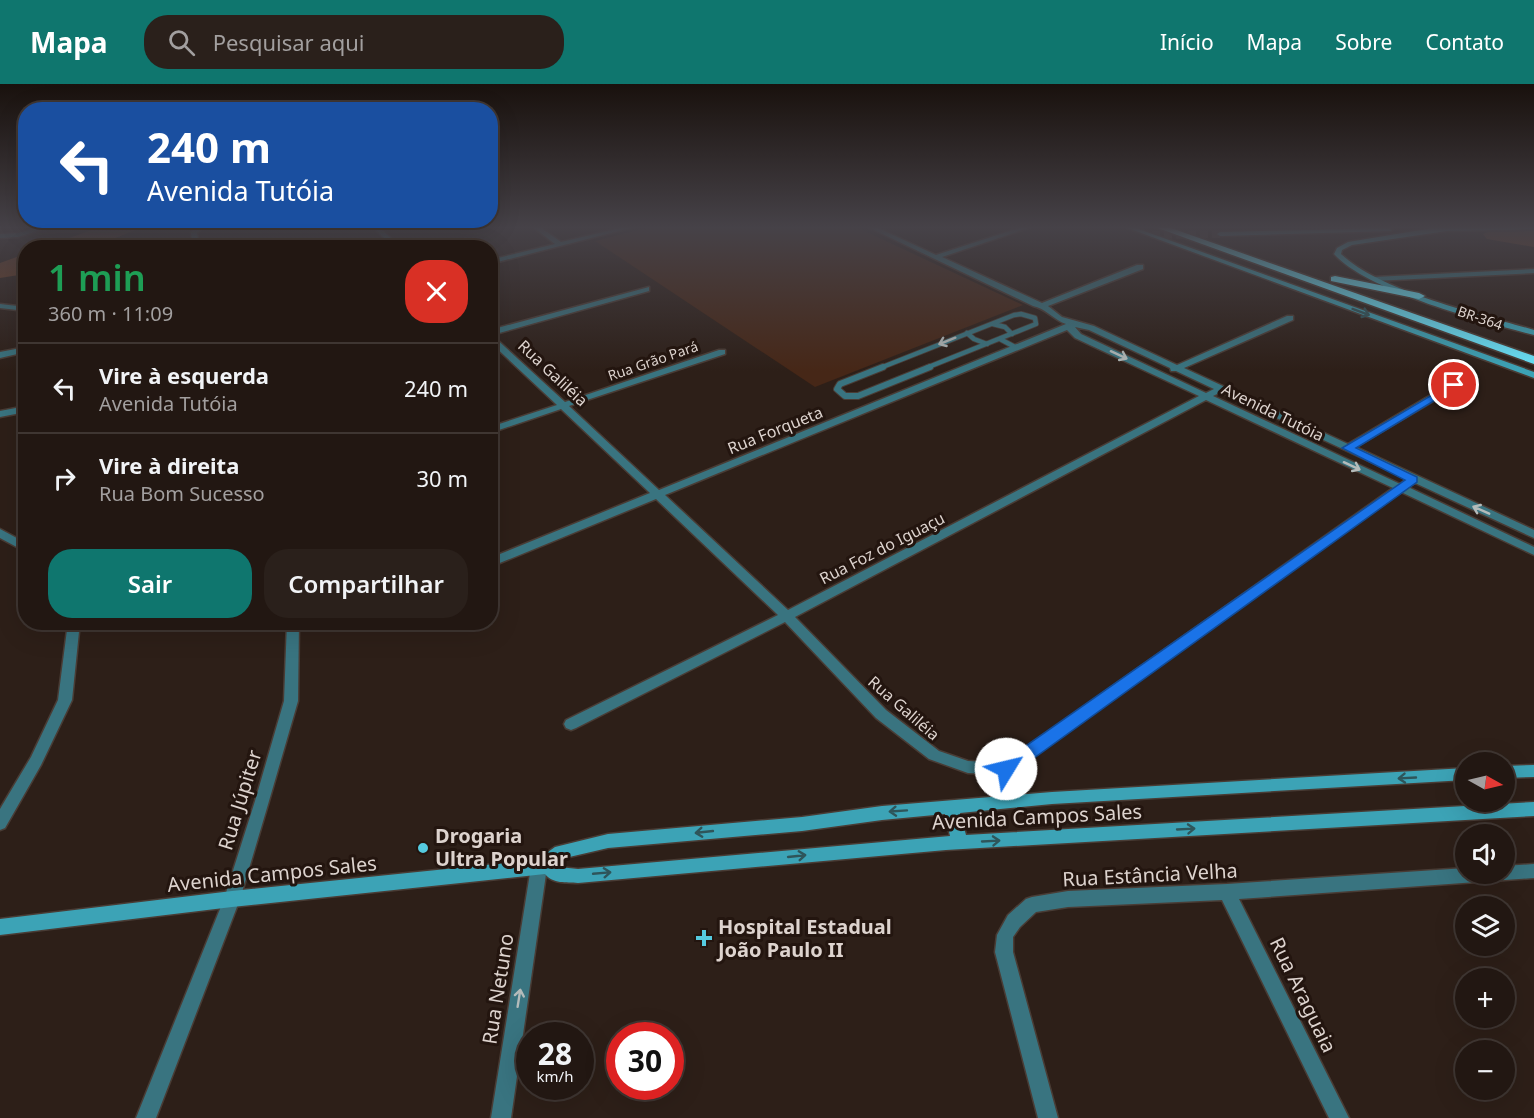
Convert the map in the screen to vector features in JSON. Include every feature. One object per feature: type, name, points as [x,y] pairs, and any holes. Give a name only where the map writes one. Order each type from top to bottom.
[{"type":"highway","name":"BR-364","points":[[1297,275],[1534,360]]},
{"type":"highway","points":[[1316,276],[1419,296]]},
{"type":"highway","name":"BR-364","points":[[1316,276],[1534,352]]},
{"type":"highway","points":[[1350,294],[1534,374]]},
{"type":"street","name":"Avenida Tutóia","points":[[975,275],[1036,304],[1043,305],[1048,311],[1071,325],[1091,328],[1174,369],[1534,534]]},
{"type":"street","points":[[1043,305],[1119,275]]},
{"type":"street","points":[[1261,275],[1534,374]]},
{"type":"street","points":[[1367,275],[1419,296],[1534,333]]},
{"type":"street","points":[[1374,279],[1449,275]]},
{"type":"street","points":[[498,333],[646,289]]},
{"type":"street","points":[[0,306],[18,308]]},
{"type":"street","points":[[1174,369],[1290,318]]},
{"type":"street","name":"Avenida Tutóia","points":[[1071,325],[1071,330],[1078,336],[1534,550]]},
{"type":"street","name":"Rua Forqueta","points":[[498,560],[1071,325]]},
{"type":"street","name":"Rua Galiléia","points":[[498,343],[787,616],[881,714],[934,755],[968,766],[1006,769],[1413,479]]},
{"type":"street","points":[[0,355],[18,351]]},
{"type":"street","name":"Rua Grão Pará","points":[[498,427],[722,352]]},
{"type":"street","points":[[1348,448],[1454,385]]},
{"type":"street","name":"Rua Foz do Iguaçu","points":[[571,724],[787,616],[1220,389]]},
{"type":"street","points":[[0,414],[18,411]]},
{"type":"street","points":[[0,533],[18,543]]},
{"type":"street","points":[[0,824],[36,761],[65,700],[73,630]]},
{"type":"street","name":"Rua Júpiter","points":[[146,1118],[232,899],[291,701],[293,630]]},
{"type":"street","points":[[1515,772],[1534,771]]},
{"type":"street","name":"Avenida Campos Sales","points":[[0,927],[232,899],[544,866],[561,852],[608,841],[1052,798],[1455,775]]},
{"type":"street","points":[[951,807],[960,843]]},
{"type":"street","name":"Avenida Campos Sales","points":[[544,866],[555,874],[578,876],[960,843],[1534,809]]},
{"type":"street","name":"Rua Netuno","points":[[501,1118],[544,866]]},
{"type":"street","name":"Rua Estância Velha","points":[[1515,872],[1534,871]]},
{"type":"street","name":"Rua Estância Velha","points":[[1048,1118],[1004,952],[1005,935],[1014,921],[1032,905],[1068,899],[1227,892],[1455,876]]},
{"type":"street","name":"Rua Araguaia","points":[[1227,892],[1339,1118]]},
{"type":"lane","points":[[1017,314],[1029,315],[1037,320],[1036,324],[858,396],[845,396],[837,389],[840,384],[992,323],[1017,314]]},
{"type":"lane","points":[[992,323],[1005,327],[1012,334]]},
{"type":"lane","points":[[968,333],[974,339],[988,344]]},
{"type":"lane","points":[[1000,339],[1015,347]]},
{"type":"shaded area","points":[[0,275],[17,275],[0,278]]},
{"type":"shaded area","points":[[647,275],[959,275],[1023,305],[815,387]]},
{"type":"place","name":"Drogaria Ultra Popular","points":[[423,848]]},
{"type":"place","name":"Hospital Estadual João Paulo II","points":[[704,938]]},
{"type":"route","points":[[1006,769],[1413,479],[1348,448],[1454,385]]}]
